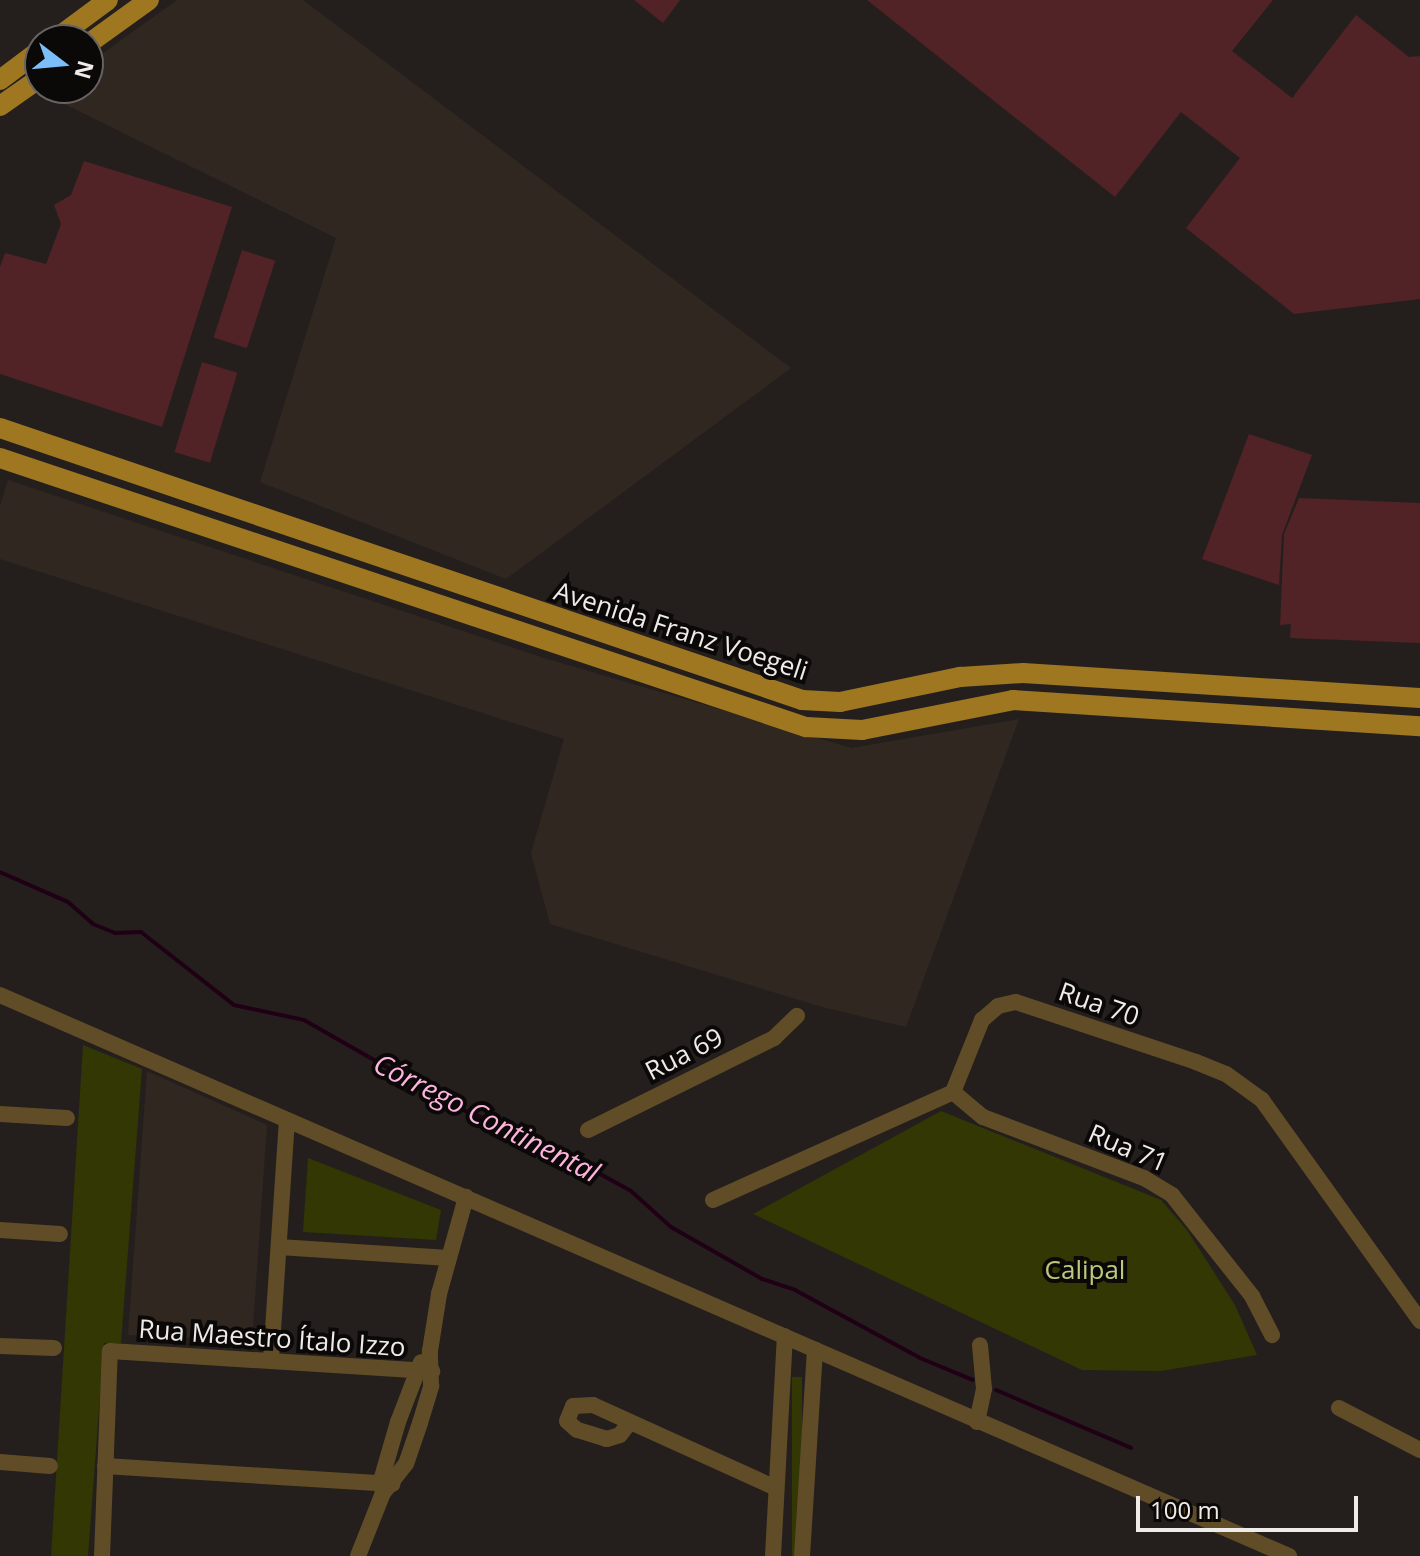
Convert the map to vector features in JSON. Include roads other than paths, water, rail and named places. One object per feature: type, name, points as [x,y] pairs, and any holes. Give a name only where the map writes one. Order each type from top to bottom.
[{"type":"main road","points":[[76,24],[108,0]]},
{"type":"main road","points":[[104,32],[149,0]]},
{"type":"main road","points":[[0,80],[24,62]]},
{"type":"main road","points":[[0,106],[24,89]]},
{"type":"main road","name":"Avenida Franz Voegeli","points":[[0,428],[778,694],[840,702],[998,673],[1420,698]]},
{"type":"main road","name":"Avenida Franz Voegeli","points":[[0,458],[781,721],[840,730],[874,727],[1002,701],[1079,703],[1420,726]]},
{"type":"main road","points":[[1079,703],[1119,699],[1140,681]]},
{"type":"main road","points":[[862,698],[864,715],[874,727]]},
{"type":"main road","points":[[840,702],[840,730]]},
{"type":"street","points":[[2,996],[1289,1556]]},
{"type":"street","name":"Rua 70","points":[[953,1092],[982,1020],[1006,1003],[1030,1006],[1226,1074],[1262,1100],[1280,1120],[1420,1321]]},
{"type":"street","name":"Rua 69","points":[[588,1130],[774,1038],[797,1016]]},
{"type":"street","points":[[713,1200],[953,1092]]},
{"type":"street","name":"Rua 71","points":[[953,1092],[983,1117],[1144,1178],[1172,1195],[1252,1296],[1272,1335]]},
{"type":"street","points":[[0,1114],[67,1118]]},
{"type":"street","points":[[271,1360],[287,1121]]},
{"type":"street","points":[[358,1556],[385,1487],[406,1464],[423,1371],[466,1197]]},
{"type":"street","points":[[0,1230],[60,1234]]},
{"type":"street","points":[[279,1247],[449,1258]]},
{"type":"street","points":[[773,1556],[785,1336]]},
{"type":"street","points":[[977,1422],[985,1371],[980,1345]]},
{"type":"street","points":[[0,1346],[54,1348]]},
{"type":"street","points":[[802,1556],[815,1349]]},
{"type":"street","name":"Rua Maestro Ítalo Izzo","points":[[105,1466],[110,1351],[423,1371]]},
{"type":"street","points":[[1339,1408],[1420,1450]]},
{"type":"street","points":[[630,1422],[776,1488]]},
{"type":"street","points":[[0,1462],[50,1466]]},
{"type":"street","points":[[102,1556],[105,1466],[385,1487]]},
{"type":"waterway","name":"Córrego Continental","points":[[0,872],[68,902],[93,924],[115,933],[141,932],[234,1005],[304,1020],[402,1076],[433,1086],[458,1108],[536,1139],[631,1191],[671,1227],[762,1279],[795,1290],[920,1358],[973,1380]]},
{"type":"waterway","name":"Córrego Continental","points":[[996,1390],[1131,1448]]},
{"type":"park label","name":"Calipal","points":[[1085,1270]]}]
